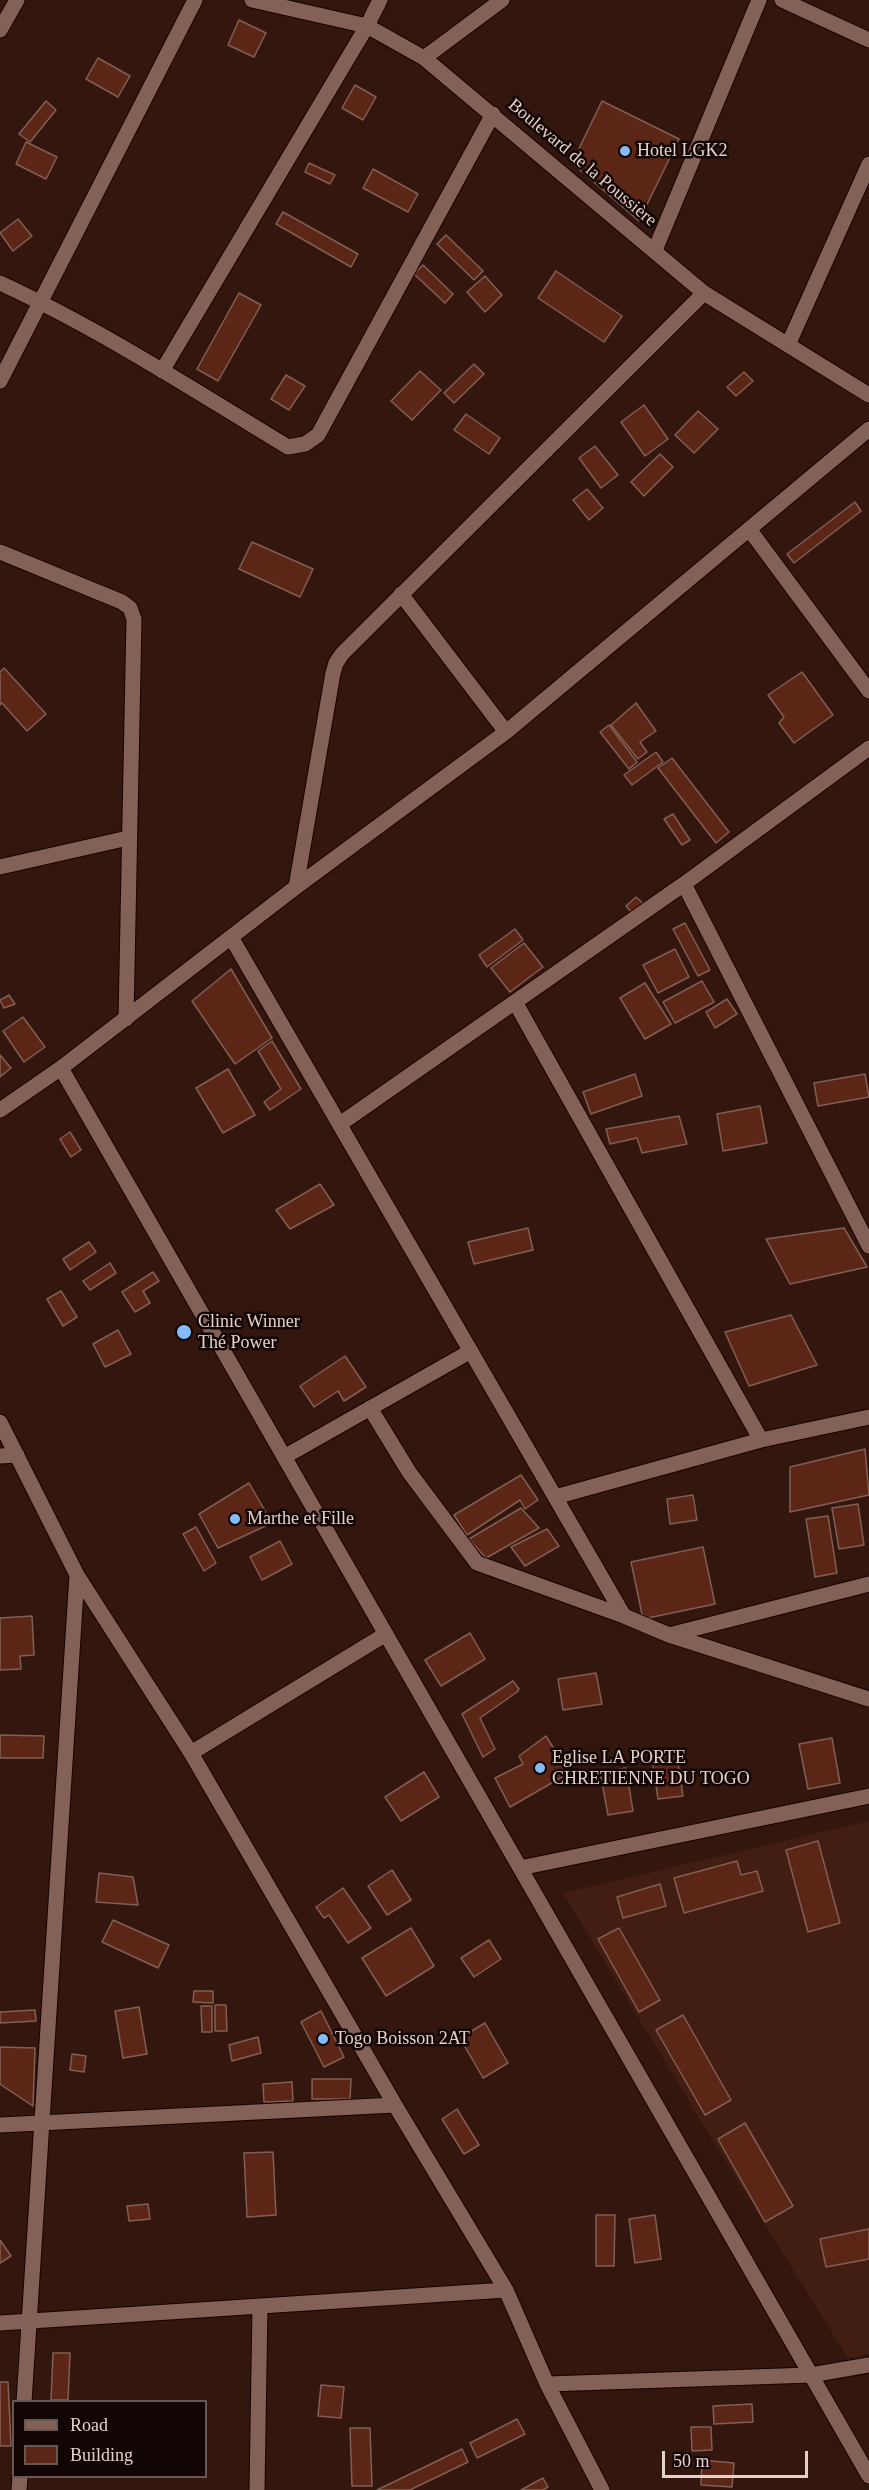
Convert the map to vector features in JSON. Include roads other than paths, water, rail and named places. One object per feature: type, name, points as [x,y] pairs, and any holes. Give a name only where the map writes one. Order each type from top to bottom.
[{"type":"street","points":[[0,30],[17,0]]},
{"type":"street","points":[[0,381],[195,0]]},
{"type":"street","name":"Boulevard de la Poussière","points":[[252,0],[367,26],[424,58],[704,293],[869,395]]},
{"type":"street","points":[[162,371],[367,26],[380,0]]},
{"type":"street","points":[[424,58],[502,0]]},
{"type":"street","points":[[655,250],[759,0]]},
{"type":"street","points":[[782,0],[869,40]]},
{"type":"street","points":[[0,283],[41,302],[288,447],[305,444],[318,435],[493,114]]},
{"type":"street","points":[[788,345],[869,164]]},
{"type":"street","points":[[296,887],[336,663],[342,654],[704,293]]},
{"type":"street","points":[[0,1110],[61,1068],[296,887],[506,732],[869,429]]},
{"type":"street","points":[[749,529],[869,692]]},
{"type":"street","points":[[0,552],[122,602],[130,608],[134,619],[126,1019]]},
{"type":"street","points":[[401,594],[506,732]]},
{"type":"street","points":[[340,1124],[684,884],[869,748]]},
{"type":"street","points":[[0,867],[128,838]]},
{"type":"street","points":[[684,884],[869,1246]]},
{"type":"street","points":[[231,937],[624,1616]]},
{"type":"street","points":[[514,1002],[761,1440]]},
{"type":"street","points":[[61,1068],[869,2476]]},
{"type":"street","points":[[284,1457],[471,1351]]},
{"type":"street","points":[[370,1408],[409,1472],[477,1563],[624,1616],[669,1635],[869,1699]]},
{"type":"street","points":[[555,1497],[761,1440],[869,1417]]},
{"type":"street","points":[[0,1422],[77,1575],[191,1753],[395,2105],[506,2290],[547,2384],[602,2490]]},
{"type":"street","points":[[0,1456],[17,1455]]},
{"type":"street","points":[[24,2400],[77,1575]]},
{"type":"street","points":[[669,1635],[869,1584]]},
{"type":"street","points":[[191,1753],[386,1634]]},
{"type":"street","points":[[520,1868],[869,1796]]},
{"type":"street","points":[[0,2125],[395,2105]]},
{"type":"street","points":[[0,2323],[506,2290]]},
{"type":"street","points":[[257,2490],[260,2307]]},
{"type":"street","points":[[547,2384],[811,2375],[869,2365]]},
{"type":"place","name":"Hotel LGK2","points":[[625,151]]},
{"type":"place","name":"Clinic Winner Thé Power","points":[[184,1332]]},
{"type":"place","name":"Marthe et Fille","points":[[235,1519]]},
{"type":"place","name":"Eglise LA PORTE CHRETIENNE DU TOGO","points":[[540,1768]]},
{"type":"place","name":"Togo Boisson 2AT","points":[[323,2039]]}]
